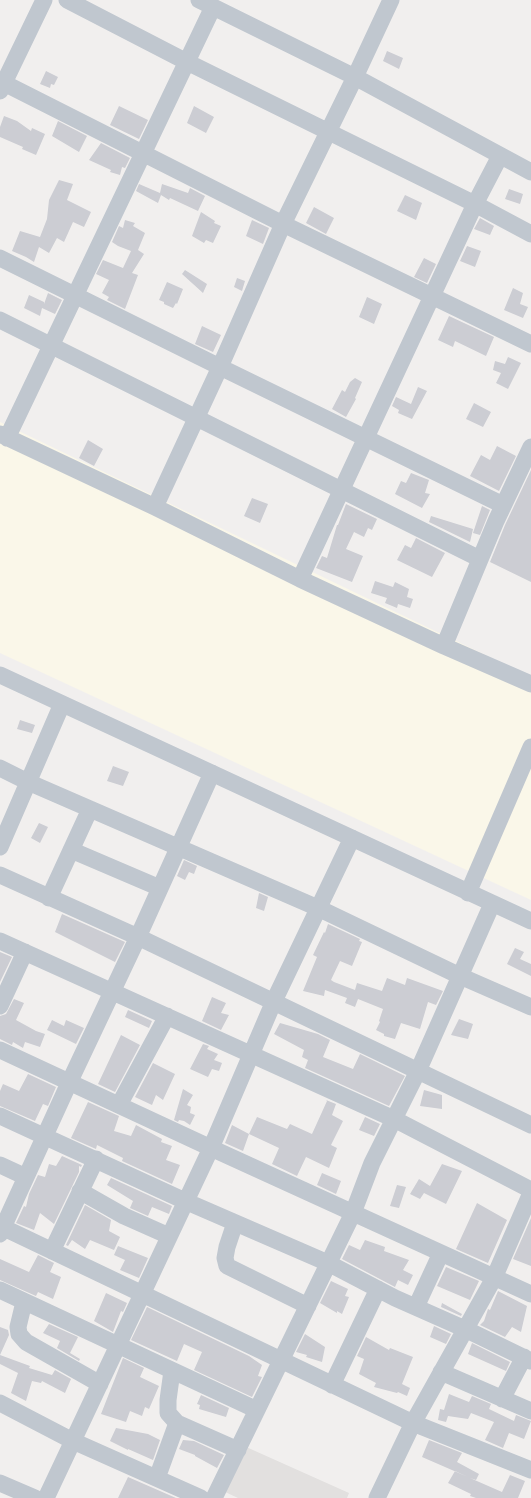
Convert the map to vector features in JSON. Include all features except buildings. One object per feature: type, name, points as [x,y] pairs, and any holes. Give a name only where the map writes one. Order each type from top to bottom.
[{"type":"street","points":[[44,0],[1,85],[143,153],[283,224],[531,344]]},
{"type":"street","points":[[67,0],[328,133],[475,204],[531,234]]},
{"type":"street","points":[[155,506],[220,367],[283,224],[355,78],[391,0]]},
{"type":"street","points":[[531,172],[355,78],[206,4],[187,62],[51,345],[4,436],[155,506],[300,579],[444,646],[531,684]]},
{"type":"street","points":[[300,579],[475,204],[500,156]]},
{"type":"street","points":[[0,258],[504,505]]},
{"type":"street","points":[[0,320],[480,558]]},
{"type":"street","points":[[444,646],[480,558],[531,447]]},
{"type":"street","points":[[0,675],[531,921]]},
{"type":"street","points":[[0,846],[6,817],[28,782],[62,704]]},
{"type":"street","points":[[468,893],[531,747]]},
{"type":"street","points":[[0,768],[28,782],[318,908],[460,976],[531,1007]]},
{"type":"street","points":[[212,773],[138,937],[1,1229],[52,1251],[413,1423],[531,1470]]},
{"type":"street","points":[[49,898],[90,809]]},
{"type":"street","points":[[46,1498],[211,1148],[274,1001],[352,838]]},
{"type":"street","points":[[71,850],[160,888]]},
{"type":"street","points":[[0,876],[138,937],[531,1124]]},
{"type":"street","points":[[214,1498],[353,1213],[370,1169],[418,1071],[492,904]]},
{"type":"street","points":[[0,941],[394,1119],[531,1192],[494,1278],[413,1423],[377,1498]]},
{"type":"street","points":[[0,1006],[25,952]]},
{"type":"street","points":[[119,1105],[167,1016]]},
{"type":"street","points":[[0,1050],[531,1294]]},
{"type":"street","points":[[0,1116],[185,1201],[328,1264],[527,1359],[502,1399]]},
{"type":"street","points":[[52,1251],[96,1159]]},
{"type":"street","points":[[0,1165],[26,1177]]},
{"type":"street","points":[[80,1191],[124,1216],[169,1236]]},
{"type":"street","points":[[235,1223],[227,1247],[225,1258],[227,1266],[308,1306]]},
{"type":"street","points":[[416,1307],[441,1253]]},
{"type":"street","points":[[332,1385],[378,1289]]},
{"type":"street","points":[[0,1290],[257,1410]]},
{"type":"street","points":[[24,1302],[18,1327],[19,1334],[26,1342],[100,1384]]},
{"type":"street","points":[[172,1370],[168,1400],[168,1413],[177,1423],[238,1450]]},
{"type":"street","points":[[441,1372],[531,1411]]},
{"type":"street","points":[[0,1403],[73,1441],[201,1498]]},
{"type":"street","points":[[157,1478],[177,1423]]},
{"type":"street","points":[[0,1483],[35,1498]]},
{"type":"shaded area","points":[[0,422],[531,677],[531,900],[0,653]]},
{"type":"shaded area","points":[[244,1446],[349,1493],[347,1498],[238,1498],[223,1491]]}]
